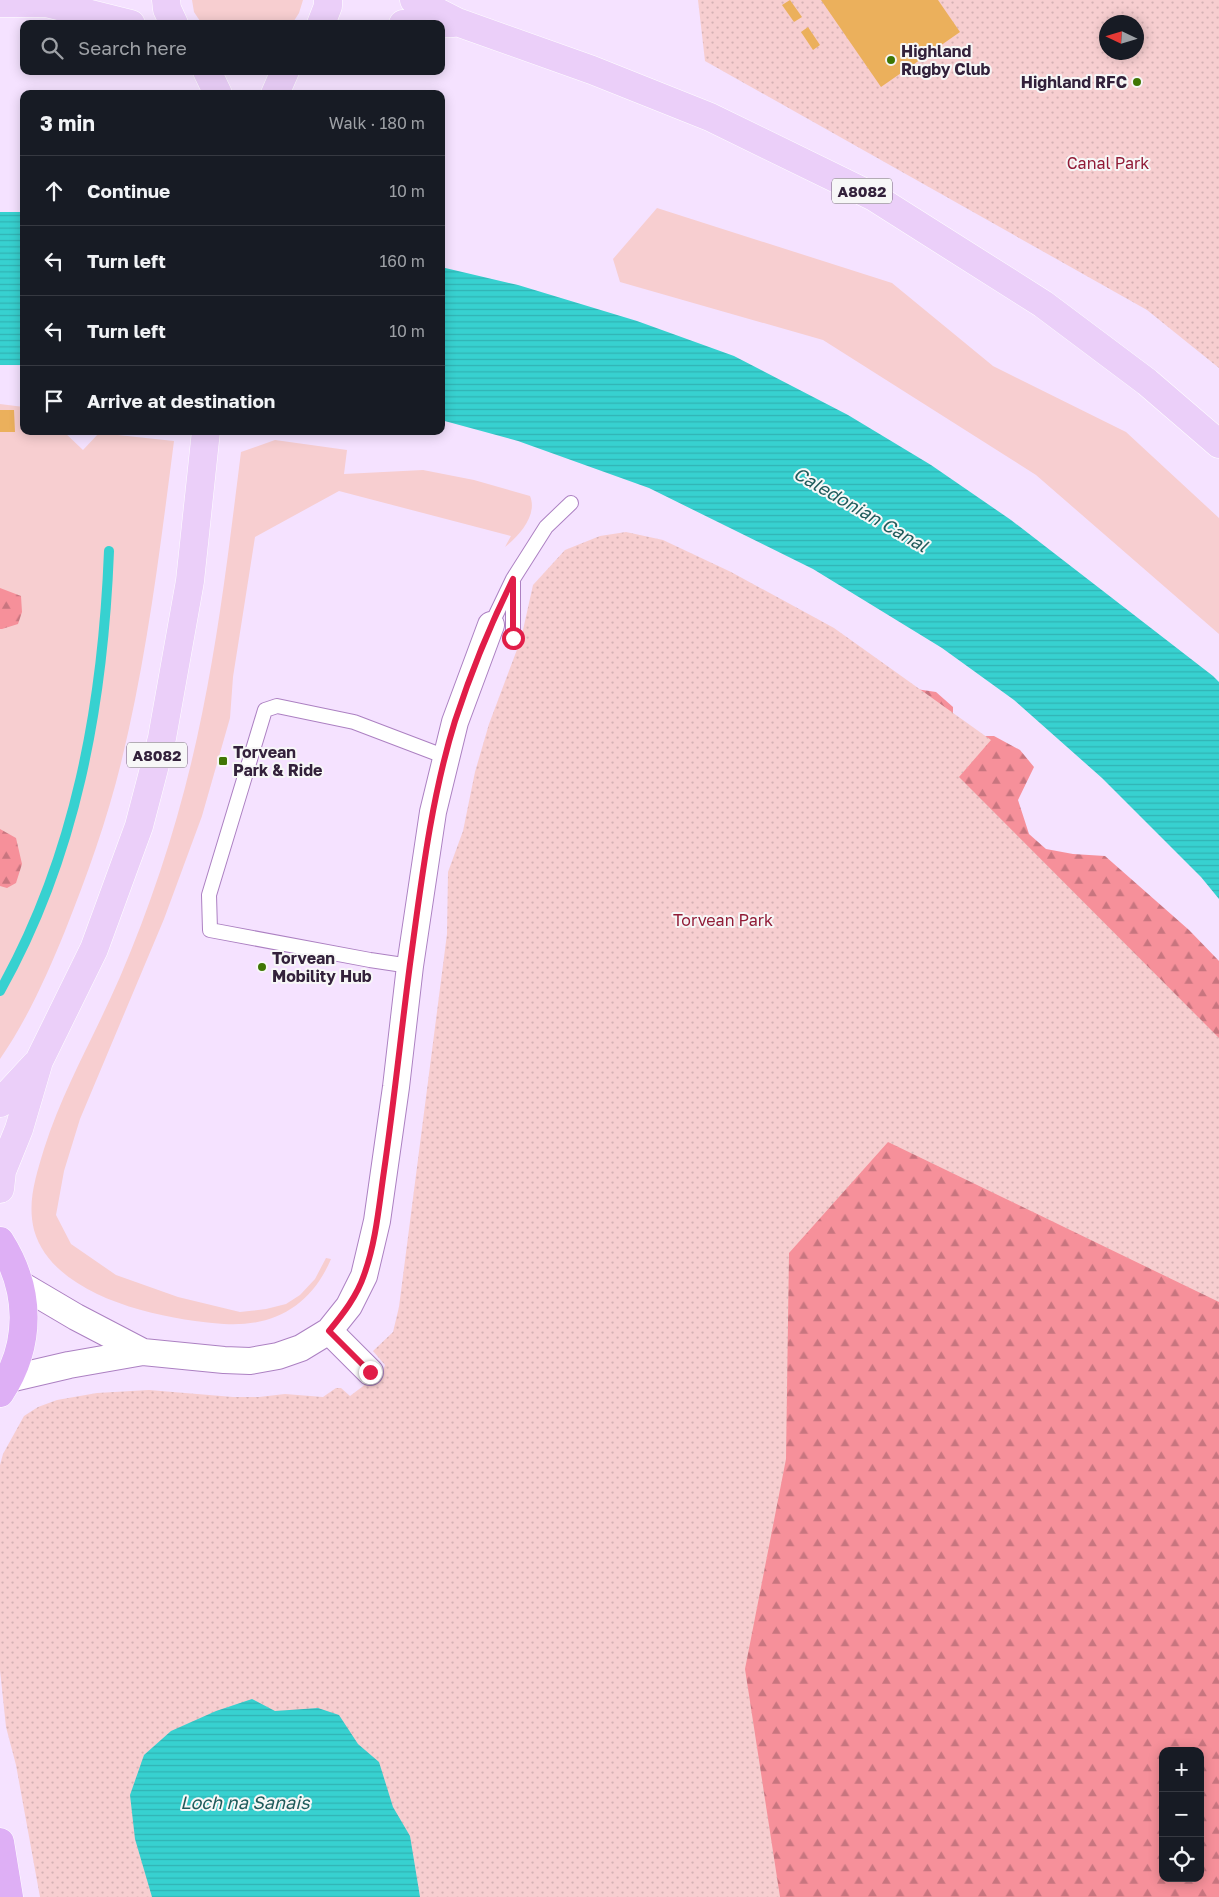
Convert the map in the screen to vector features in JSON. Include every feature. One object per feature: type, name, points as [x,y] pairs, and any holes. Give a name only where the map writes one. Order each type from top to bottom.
[{"type":"highway","points":[[0,1241],[11,1258],[20,1284],[25,1316],[21,1349],[4,1386]]},
{"type":"highway","points":[[0,1842],[8,1889]]},
{"type":"main road","points":[[166,0],[167,9],[172,20]]},
{"type":"main road","points":[[323,20],[328,6],[328,0]]},
{"type":"main road","name":"A8082","points":[[414,0],[457,22],[592,70],[710,117],[874,197],[1043,304],[1146,382],[1219,444]]},
{"type":"main road","points":[[0,3],[50,1],[117,20]]},
{"type":"main road","name":"A8082","points":[[445,22],[457,22]]},
{"type":"main road","points":[[209,75],[216,90]]},
{"type":"main road","points":[[277,90],[283,75]]},
{"type":"main road","name":"A8082","points":[[0,1189],[2,1171],[19,1129],[39,1060],[94,949],[139,826],[162,738],[190,581],[206,435]]},
{"type":"main road","name":"A8082","points":[[0,1103],[39,1060]]},
{"type":"street","points":[[4,1386],[69,1365],[142,1352],[250,1361],[278,1356],[301,1348],[329,1331],[349,1306],[364,1276],[377,1221],[396,1087],[410,966],[433,812],[455,722],[491,625]]},
{"type":"street","points":[[20,1284],[76,1317],[142,1352]]},
{"type":"street","points":[[329,1331],[370,1372]]},
{"type":"lane","points":[[491,625],[513,579],[546,527],[571,503]]},
{"type":"lane","points":[[513,579],[513,638]]},
{"type":"lane","points":[[410,966],[210,930],[208,895],[265,710],[277,706],[354,722],[446,757]]},
{"type":"green space","points":[[192,0],[303,0],[295,20],[199,20],[194,12]]},
{"type":"green space","name":"Canal Park","points":[[698,0],[1219,0],[1219,368],[1147,310],[705,61]]},
{"type":"green space","points":[[657,208],[892,283],[993,366],[1126,432],[1219,518],[1219,634],[1036,475],[823,340],[620,282],[613,259]]},
{"type":"green space","points":[[0,404],[20,406],[20,435],[67,435],[83,450],[97,435],[118,435],[174,441],[146,643],[121,763],[103,827],[89,869],[44,981],[28,1013],[0,1059]]},
{"type":"green space","points":[[275,440],[347,450],[344,474],[423,470],[474,480],[530,496],[532,503],[526,524],[505,547],[511,536],[339,491],[255,537],[233,677],[230,718],[202,816],[164,919],[80,1119],[64,1171],[56,1215],[71,1244],[116,1275],[178,1297],[240,1312],[286,1304],[300,1295],[315,1279],[326,1258],[331,1259],[313,1289],[302,1301],[289,1310],[259,1322],[224,1324],[199,1322],[143,1310],[114,1301],[87,1289],[63,1273],[45,1253],[34,1230],[31,1209],[38,1169],[60,1105],[120,977],[157,881],[178,815],[195,748],[214,649],[241,452]]},
{"type":"green space","name":"Torvean Park","points":[[626,532],[663,540],[731,572],[834,628],[991,740],[959,777],[1219,1038],[1219,1302],[888,1142],[789,1253],[786,1459],[745,1669],[780,1897],[40,1897],[16,1765],[6,1727],[0,1670],[0,1465],[3,1454],[24,1416],[38,1407],[57,1400],[97,1393],[149,1390],[233,1397],[285,1394],[323,1397],[336,1388],[341,1388],[350,1396],[383,1371],[385,1365],[373,1351],[393,1332],[399,1307],[447,934],[448,872],[463,831],[475,772],[489,724],[521,639],[533,585],[565,550],[600,536]]},
{"type":"green space","points":[[0,588],[21,596],[22,612],[18,624],[2,629],[0,629]]},
{"type":"green space","points":[[780,679],[896,686],[936,692],[953,707],[953,736],[994,736],[1020,750],[1034,767],[1018,800],[1029,834],[1046,849],[1073,854],[1105,856],[1189,930],[1219,961],[1219,1153]]},
{"type":"green space","points":[[0,829],[16,838],[22,864],[16,883],[7,888],[0,886]]},
{"type":"green space","points":[[892,1118],[1219,1264],[1219,1897],[751,1897],[707,1697],[759,1282]]},
{"type":"water","points":[[0,212],[20,212],[20,365],[0,365]]},
{"type":"water","name":"Caledonian Canal","points":[[445,268],[518,285],[637,321],[734,356],[848,415],[931,465],[1011,520],[1219,682],[1219,899],[1201,877],[1102,778],[1014,700],[942,648],[813,569],[649,488],[518,441],[445,421]]},
{"type":"water","name":"Loch na Sanais","points":[[252,1699],[275,1711],[318,1708],[339,1715],[358,1744],[379,1762],[393,1807],[410,1836],[420,1897],[152,1897],[135,1839],[130,1795],[144,1755],[171,1731],[216,1711]]},
{"type":"building","points":[[790,0],[802,17],[794,22],[782,5]]},
{"type":"building","name":"Highland Rugby Club","points":[[821,0],[938,0],[960,32],[881,87]]},
{"type":"building","points":[[808,27],[820,45],[813,50],[801,32]]},
{"type":"building","points":[[0,410],[14,410],[15,432],[0,432]]},
{"type":"waterway","points":[[0,991],[26,940],[48,887],[66,833],[81,778],[100,666],[106,609],[109,551]]},
{"type":"place","name":"Highland Rugby Club","points":[[891,60]]},
{"type":"place","name":"Highland RFC","points":[[1137,82]]},
{"type":"place","name":"Torvean Park & Ride","points":[[223,761]]},
{"type":"place","name":"Torvean Mobility Hub","points":[[262,967]]},
{"type":"route","points":[[370,1372],[329,1331],[349,1306],[364,1276],[377,1221],[417,916],[433,812],[446,757],[455,722],[472,674],[491,625],[513,579],[513,638]]}]
